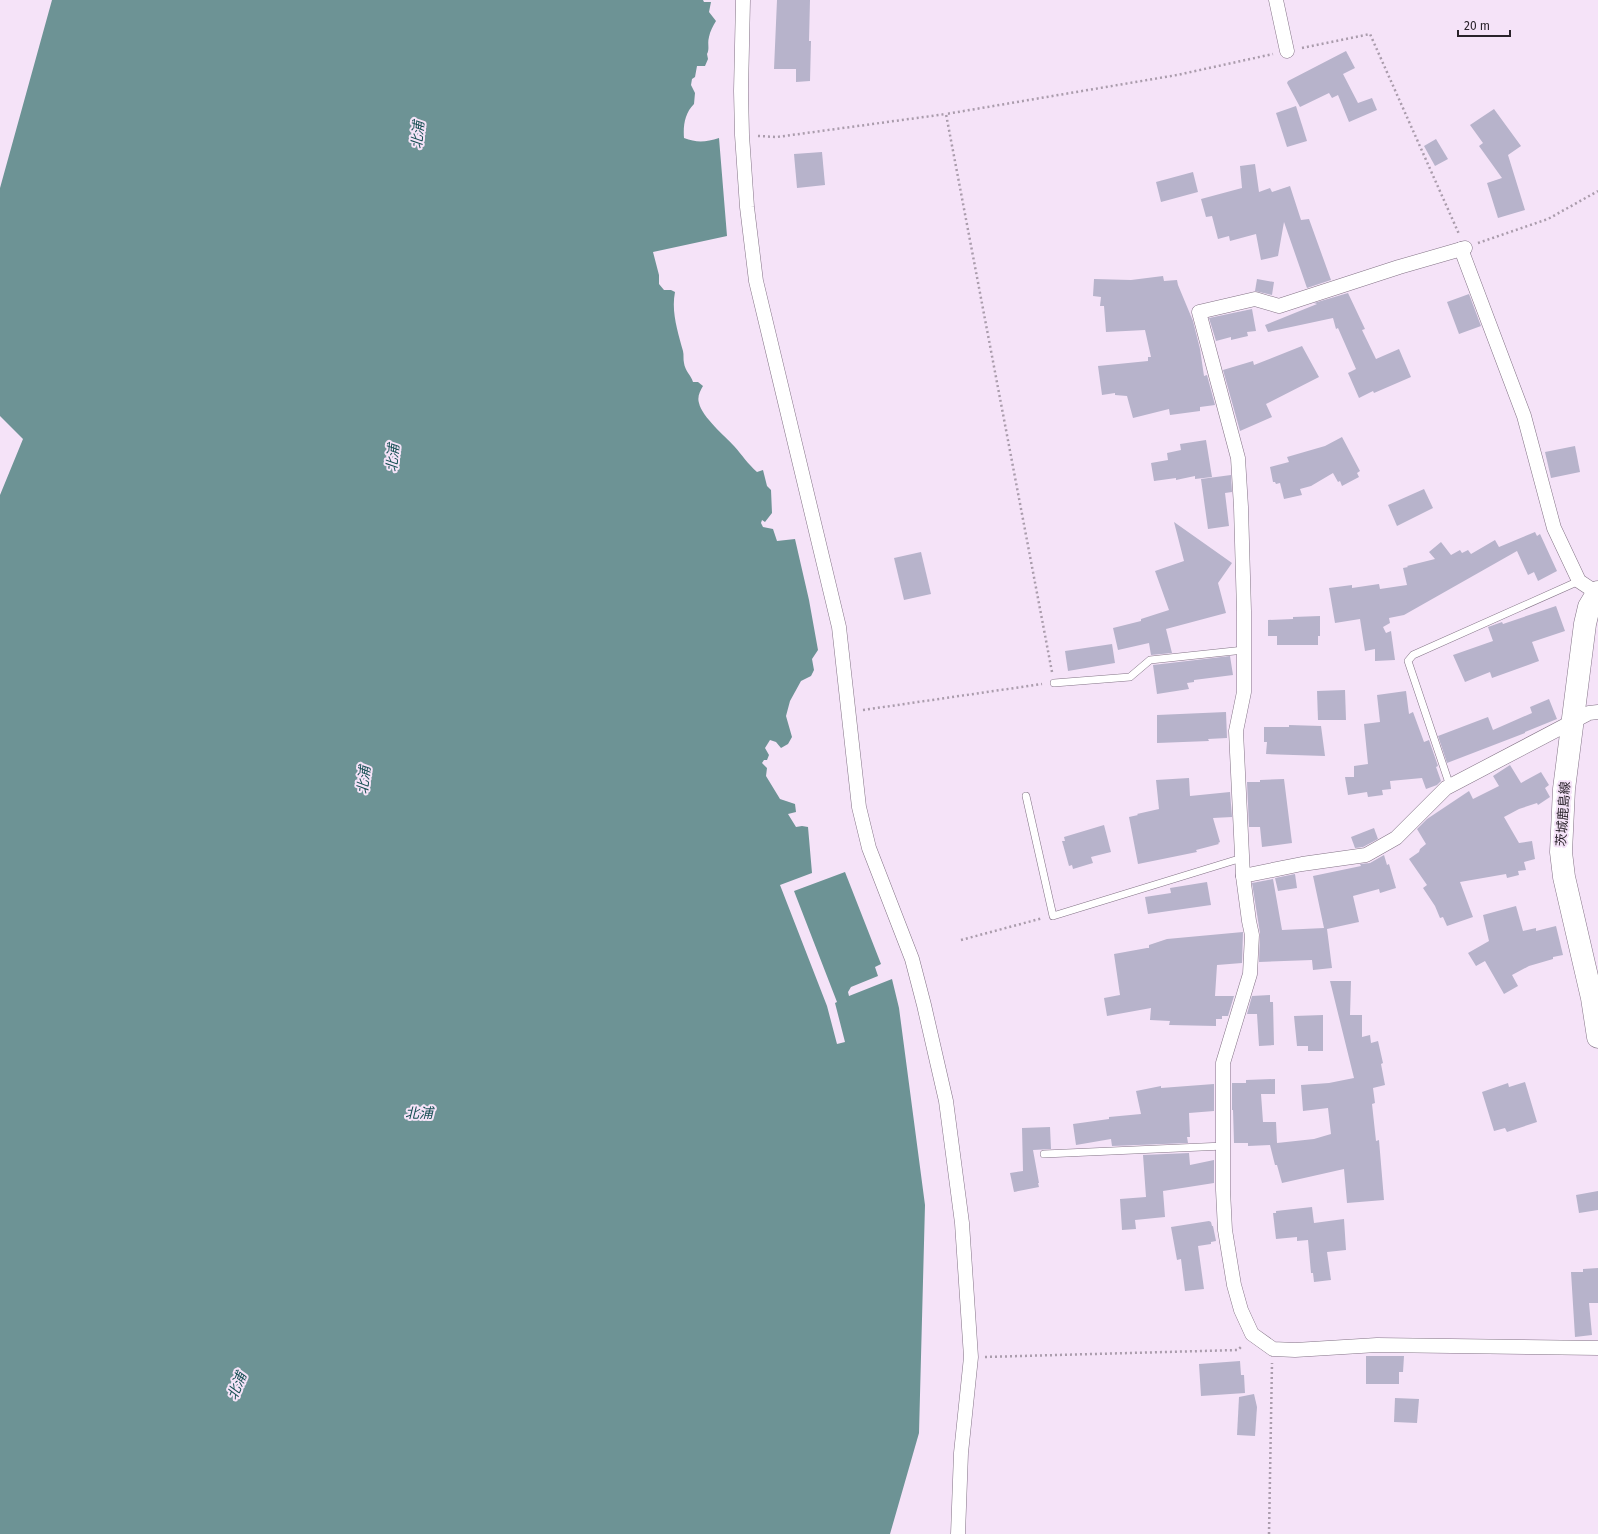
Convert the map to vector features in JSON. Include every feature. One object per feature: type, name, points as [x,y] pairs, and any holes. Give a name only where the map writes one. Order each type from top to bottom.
[{"type":"main road","name":"茨城鹿島線","points":[[1598,592],[1590,607],[1585,624],[1564,789],[1561,852],[1565,884],[1592,998],[1598,1037]]},
{"type":"street","points":[[743,0],[741,91],[742,135],[747,207],[756,281],[839,627],[859,808],[869,848],[912,959],[946,1101],[962,1223],[970,1357],[961,1453],[958,1534]]},
{"type":"street","points":[[1276,0],[1287,51]]},
{"type":"street","points":[[1598,592],[1579,581],[1554,528],[1524,416],[1463,249],[1399,267],[1279,306],[1255,299],[1199,312],[1238,458],[1244,611],[1244,692],[1236,731],[1243,876],[1252,935],[1250,974],[1223,1063],[1223,1190],[1226,1238],[1234,1285],[1241,1310],[1252,1334],[1273,1349],[1295,1350],[1377,1345],[1598,1348]]},
{"type":"street","points":[[1243,876],[1302,864],[1366,855],[1396,838],[1446,788],[1573,721],[1589,713],[1598,712]]},
{"type":"lane","points":[[1450,786],[1408,661],[1413,655],[1579,581]]},
{"type":"lane","points":[[1054,683],[1130,677],[1150,660],[1244,650]]},
{"type":"lane","points":[[1026,796],[1053,916],[1242,858]]},
{"type":"lane","points":[[1044,1154],[1224,1146]]},
{"type":"path","points":[[742,135],[777,137],[946,114],[1177,75],[1370,34],[1463,249],[1548,219],[1598,191]]},
{"type":"path","points":[[848,712],[1054,683],[946,114]]},
{"type":"path","points":[[961,940],[1053,916]]},
{"type":"path","points":[[970,1357],[1238,1350],[1252,1334]]},
{"type":"path","points":[[1269,1534],[1273,1349]]},
{"type":"water","name":"北浦","points":[[52,0],[703,0],[704,2],[711,2],[709,12],[716,21],[708,39],[708,59],[705,66],[697,66],[695,77],[692,79],[691,85],[695,93],[694,104],[688,111],[685,120],[684,138],[693,141],[702,141],[719,138],[727,236],[653,252],[659,275],[659,284],[664,290],[671,290],[675,292],[674,314],[685,366],[693,382],[698,382],[703,386],[698,399],[701,408],[714,426],[757,472],[763,470],[767,486],[771,490],[772,513],[765,522],[762,520],[761,523],[763,527],[773,529],[777,541],[795,539],[809,600],[818,650],[812,659],[814,670],[811,676],[801,681],[790,701],[786,716],[792,737],[788,744],[781,748],[776,742],[770,740],[765,748],[769,755],[767,760],[764,760],[762,763],[767,768],[766,776],[780,799],[795,804],[796,812],[788,814],[796,827],[808,827],[812,873],[780,885],[827,1006],[837,1044],[845,1042],[835,1003],[837,1002],[794,891],[845,872],[881,964],[875,967],[878,976],[851,987],[848,992],[849,996],[892,979],[899,1008],[925,1205],[919,1433],[890,1534],[0,1534],[0,495],[23,439],[0,416],[0,188]]},
{"type":"building","points":[[777,0],[810,0],[810,81],[796,82],[796,69],[774,69]]},
{"type":"building","points":[[1346,51],[1355,68],[1343,74],[1358,103],[1372,98],[1377,110],[1349,122],[1338,95],[1332,98],[1329,93],[1300,107],[1287,83],[1288,81]]},
{"type":"building","points":[[1296,106],[1307,141],[1287,147],[1276,113]]},
{"type":"building","points":[[1494,109],[1521,146],[1508,155],[1525,210],[1498,218],[1487,183],[1502,178],[1479,146],[1483,143],[1470,125]]},
{"type":"building","points":[[1436,139],[1448,159],[1435,166],[1424,146]]},
{"type":"building","points":[[822,152],[825,185],[797,188],[794,154]]},
{"type":"building","points":[[1255,164],[1259,192],[1270,188],[1272,192],[1290,186],[1301,220],[1309,219],[1331,280],[1307,288],[1284,222],[1278,256],[1261,260],[1256,234],[1230,241],[1229,236],[1218,239],[1212,216],[1206,217],[1201,199],[1242,188],[1240,166]]},
{"type":"building","points":[[1193,172],[1198,192],[1161,202],[1156,182]]},
{"type":"building","points":[[1163,276],[1164,281],[1177,280],[1193,321],[1200,349],[1204,376],[1207,375],[1215,405],[1200,407],[1200,411],[1170,415],[1169,409],[1133,418],[1127,396],[1115,395],[1115,393],[1102,395],[1098,366],[1148,361],[1148,357],[1151,357],[1145,330],[1106,332],[1104,306],[1100,306],[1101,297],[1093,296],[1094,279],[1131,280]]},
{"type":"building","points":[[1257,279],[1274,282],[1272,295],[1255,291]]},
{"type":"building","points":[[1348,293],[1365,329],[1362,330],[1376,359],[1399,349],[1411,377],[1374,393],[1373,391],[1359,398],[1348,373],[1356,369],[1338,328],[1336,329],[1333,318],[1268,332],[1265,325],[1317,304],[1314,303]]},
{"type":"building","points":[[1469,294],[1481,326],[1459,334],[1447,302]]},
{"type":"building","points":[[1252,309],[1256,331],[1247,332],[1248,336],[1231,340],[1231,337],[1216,341],[1209,318]]},
{"type":"building","points":[[1302,346],[1319,377],[1266,404],[1272,417],[1240,431],[1223,370],[1253,361],[1254,365]]},
{"type":"building","points":[[1342,437],[1360,471],[1357,473],[1359,477],[1342,486],[1340,481],[1338,482],[1333,473],[1311,486],[1300,489],[1302,495],[1284,499],[1280,483],[1276,484],[1273,482],[1270,467],[1289,462],[1287,457],[1325,446]]},
{"type":"building","points":[[1206,440],[1212,477],[1195,479],[1195,476],[1176,480],[1176,478],[1154,481],[1151,463],[1168,460],[1167,453],[1181,450],[1180,444]]},
{"type":"building","points":[[1575,446],[1580,472],[1551,478],[1545,452]]},
{"type":"building","points":[[1231,475],[1232,492],[1225,493],[1229,526],[1208,529],[1201,479]]},
{"type":"building","points":[[1424,489],[1433,508],[1397,526],[1388,505]]},
{"type":"building","points":[[1174,522],[1232,563],[1218,583],[1226,613],[1166,629],[1172,653],[1151,655],[1149,643],[1118,650],[1113,628],[1141,621],[1141,619],[1169,610],[1155,571],[1184,561]]},
{"type":"building","points":[[1535,532],[1537,536],[1540,534],[1557,571],[1538,581],[1534,572],[1528,575],[1517,551],[1404,615],[1389,618],[1390,623],[1383,627],[1386,633],[1391,631],[1395,660],[1375,661],[1375,649],[1365,651],[1360,619],[1335,623],[1329,588],[1352,585],[1352,588],[1379,584],[1380,589],[1407,585],[1403,568],[1435,559],[1429,552],[1441,542],[1451,555],[1460,550],[1462,553],[1468,550],[1471,554],[1495,540],[1499,547]]},
{"type":"building","points":[[921,552],[931,594],[904,600],[894,558]]},
{"type":"building","points":[[1556,606],[1565,631],[1532,642],[1539,661],[1492,678],[1490,672],[1465,682],[1453,655],[1493,641],[1488,627],[1502,622],[1503,624]]},
{"type":"building","points":[[1320,616],[1320,636],[1318,636],[1318,645],[1277,645],[1277,636],[1268,636],[1268,620]]},
{"type":"building","points":[[1112,644],[1115,663],[1068,671],[1065,651]]},
{"type":"building","points":[[1230,656],[1233,675],[1194,680],[1194,682],[1187,683],[1189,689],[1157,694],[1153,665]]},
{"type":"building","points":[[1345,690],[1346,720],[1318,720],[1317,691]]},
{"type":"building","points":[[1406,691],[1409,714],[1413,712],[1424,742],[1429,740],[1438,766],[1436,767],[1441,781],[1437,785],[1426,789],[1422,778],[1390,781],[1391,789],[1382,790],[1383,795],[1368,797],[1367,792],[1348,795],[1345,777],[1354,777],[1354,766],[1368,764],[1364,724],[1380,722],[1377,695]]},
{"type":"building","points":[[1549,699],[1557,719],[1447,763],[1438,736],[1488,717],[1493,730],[1532,713],[1530,707]]},
{"type":"building","points":[[1226,712],[1227,738],[1208,739],[1209,741],[1157,743],[1157,715]]},
{"type":"building","points":[[1289,725],[1321,726],[1325,756],[1266,754],[1267,742],[1264,742],[1264,727],[1289,727]]},
{"type":"building","points":[[1510,765],[1521,783],[1541,772],[1549,785],[1545,788],[1550,797],[1538,805],[1537,803],[1519,809],[1504,817],[1519,843],[1532,841],[1535,859],[1524,862],[1526,870],[1518,871],[1519,875],[1507,878],[1506,874],[1460,882],[1473,917],[1447,926],[1443,917],[1440,918],[1435,906],[1423,888],[1427,885],[1409,859],[1419,852],[1420,849],[1426,844],[1417,829],[1427,819],[1469,791],[1473,799],[1499,786],[1493,776]]},
{"type":"building","points":[[1189,778],[1190,796],[1230,792],[1232,817],[1213,818],[1220,842],[1218,843],[1219,844],[1196,850],[1197,852],[1138,864],[1129,817],[1159,809],[1156,780]]},
{"type":"building","points":[[1284,779],[1292,843],[1262,847],[1260,827],[1249,827],[1247,782]]},
{"type":"building","points":[[1104,825],[1111,852],[1091,857],[1093,863],[1073,869],[1072,865],[1069,866],[1062,841],[1065,841],[1064,837]]},
{"type":"building","points":[[1374,828],[1378,839],[1363,847],[1355,848],[1351,837]]},
{"type":"building","points":[[1384,855],[1387,865],[1389,864],[1396,888],[1380,893],[1379,889],[1353,896],[1359,922],[1327,929],[1332,968],[1313,970],[1312,960],[1259,962],[1260,933],[1252,883],[1273,879],[1282,930],[1324,928],[1313,876],[1361,866],[1360,864],[1370,863]]},
{"type":"building","points":[[1295,874],[1297,888],[1278,891],[1275,878]]},
{"type":"building","points":[[1207,882],[1211,905],[1148,914],[1145,897],[1171,893],[1170,888]]},
{"type":"building","points":[[1516,906],[1523,931],[1536,928],[1536,931],[1556,926],[1563,955],[1529,966],[1512,975],[1518,986],[1504,994],[1485,961],[1476,966],[1468,953],[1489,941],[1483,915]]},
{"type":"building","points":[[1243,932],[1242,963],[1217,965],[1215,996],[1234,996],[1228,1016],[1222,1016],[1222,1019],[1216,1019],[1216,1026],[1169,1025],[1170,1021],[1150,1020],[1151,1008],[1107,1016],[1104,998],[1120,995],[1114,954],[1149,948],[1149,945],[1167,939]]},
{"type":"building","points":[[1330,981],[1351,981],[1350,1015],[1362,1015],[1362,1037],[1370,1035],[1371,1043],[1378,1041],[1383,1063],[1381,1064],[1385,1085],[1373,1088],[1375,1103],[1372,1104],[1376,1141],[1379,1140],[1384,1200],[1347,1203],[1344,1169],[1282,1183],[1277,1165],[1275,1165],[1270,1145],[1248,1146],[1248,1143],[1234,1143],[1232,1083],[1246,1083],[1246,1080],[1275,1079],[1275,1094],[1261,1094],[1263,1122],[1276,1122],[1277,1143],[1314,1139],[1331,1134],[1328,1108],[1303,1111],[1301,1085],[1329,1083],[1354,1078]]},
{"type":"building","points":[[1270,995],[1270,1002],[1273,1002],[1274,1045],[1259,1046],[1257,1014],[1247,1014],[1252,996]]},
{"type":"building","points":[[1323,1015],[1323,1051],[1308,1051],[1308,1046],[1297,1046],[1294,1016]]},
{"type":"building","points":[[1525,1082],[1537,1122],[1507,1132],[1505,1128],[1494,1131],[1482,1092],[1508,1083],[1509,1087]]},
{"type":"building","points":[[1214,1084],[1214,1111],[1189,1113],[1190,1137],[1187,1137],[1188,1143],[1112,1146],[1111,1139],[1076,1145],[1073,1124],[1109,1119],[1109,1117],[1141,1114],[1136,1091],[1161,1086],[1161,1088]]},
{"type":"building","points":[[1050,1127],[1051,1149],[1033,1150],[1039,1187],[1014,1192],[1010,1173],[1023,1171],[1022,1128]]},
{"type":"building","points":[[1189,1153],[1190,1165],[1214,1160],[1214,1183],[1163,1191],[1165,1217],[1135,1220],[1136,1229],[1122,1230],[1120,1199],[1146,1197],[1143,1155]]},
{"type":"building","points":[[1598,1191],[1598,1210],[1579,1213],[1576,1195]]},
{"type":"building","points":[[1312,1207],[1314,1223],[1344,1219],[1346,1250],[1327,1252],[1331,1280],[1314,1282],[1313,1273],[1311,1273],[1308,1240],[1297,1241],[1297,1237],[1276,1239],[1273,1213],[1276,1213],[1276,1211]]},
{"type":"building","points":[[1209,1221],[1213,1226],[1216,1241],[1211,1242],[1211,1244],[1198,1246],[1204,1289],[1185,1291],[1181,1259],[1177,1260],[1171,1227]]},
{"type":"building","points":[[1598,1268],[1598,1303],[1589,1303],[1592,1335],[1575,1337],[1571,1272],[1583,1272],[1583,1269]]},
{"type":"building","points":[[1366,1356],[1404,1356],[1403,1372],[1399,1372],[1399,1384],[1366,1384]]},
{"type":"building","points":[[1240,1361],[1241,1375],[1244,1375],[1245,1393],[1201,1396],[1199,1364]]},
{"type":"building","points":[[1254,1394],[1257,1407],[1255,1436],[1237,1435],[1239,1397]]},
{"type":"building","points":[[1395,1398],[1419,1399],[1417,1423],[1394,1422]]}]
